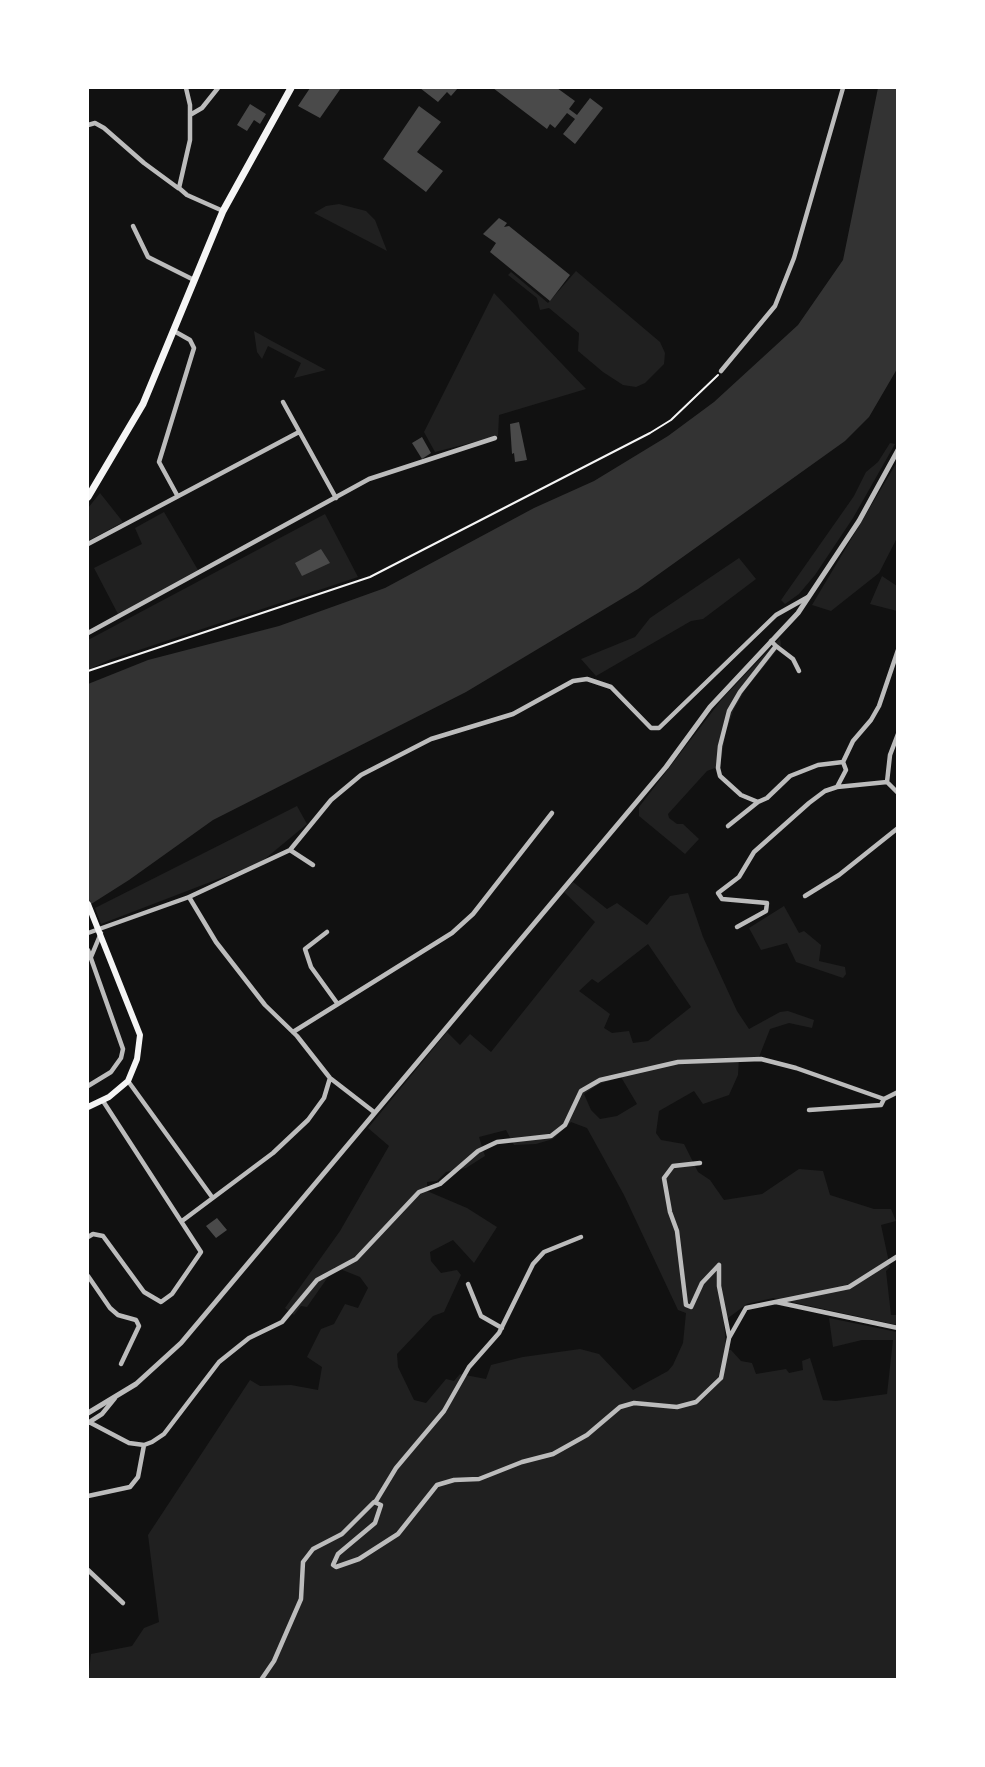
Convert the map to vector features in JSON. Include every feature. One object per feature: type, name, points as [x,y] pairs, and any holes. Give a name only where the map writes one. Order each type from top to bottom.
[{"type":"main road","points":[[88,497],[143,404],[223,211],[291,88]]},
{"type":"main road","points":[[88,904],[140,1035],[137,1059],[128,1081],[103,1101],[88,1107]]},
{"type":"street","points":[[179,188],[189,148],[191,115],[186,88]]},
{"type":"street","points":[[191,115],[202,108],[218,88]]},
{"type":"street","points":[[721,372],[775,306],[793,258],[843,88]]},
{"type":"street","points":[[88,125],[95,123],[104,128],[144,163],[187,195],[223,211]]},
{"type":"street","points":[[133,226],[148,257],[194,280]]},
{"type":"street","points":[[173,330],[190,340],[194,348],[159,462],[177,495]]},
{"type":"street","points":[[283,402],[336,498]]},
{"type":"street","points":[[88,544],[299,432]]},
{"type":"street","points":[[88,633],[369,479],[495,438]]},
{"type":"street","points":[[758,802],[741,795],[720,776],[719,746],[734,702],[812,595],[898,450]]},
{"type":"street","points":[[88,933],[189,897],[290,850],[331,800],[361,775],[431,739],[513,714],[573,681],[587,679],[611,687],[651,728],[659,728],[776,615],[812,595]]},
{"type":"street","points":[[774,644],[793,659],[799,671]]},
{"type":"street","points":[[88,1413],[136,1384],[181,1343],[666,767],[710,707],[774,644]]},
{"type":"street","points":[[837,786],[846,770],[843,762],[853,741],[872,720],[879,706],[898,650]]},
{"type":"street","points":[[887,782],[890,755],[898,734]]},
{"type":"street","points":[[728,826],[758,802],[768,798],[790,776],[818,765],[843,762]]},
{"type":"street","points":[[737,927],[766,911],[767,903],[722,899],[718,893],[738,877],[754,852],[825,791],[837,786],[849,788],[887,782]]},
{"type":"street","points":[[887,782],[898,793]]},
{"type":"street","points":[[293,1032],[453,933],[473,914],[552,813]]},
{"type":"street","points":[[805,896],[839,876],[898,828]]},
{"type":"street","points":[[290,850],[313,865]]},
{"type":"street","points":[[189,897],[239,972],[265,1005],[293,1032],[330,1078],[374,1112]]},
{"type":"street","points":[[90,958],[92,948],[104,928]]},
{"type":"street","points":[[327,932],[305,949],[311,967],[337,1003]]},
{"type":"street","points":[[88,950],[123,1049],[121,1058],[111,1072],[88,1086]]},
{"type":"street","points":[[115,1397],[102,1414],[88,1423],[119,1439],[144,1446],[164,1434],[219,1362],[249,1338],[282,1322],[317,1280],[356,1259],[419,1192],[440,1184],[478,1151],[497,1142],[551,1136],[565,1125],[581,1091],[600,1080],[678,1062],[761,1059],[796,1068],[884,1099]]},
{"type":"street","points":[[182,1221],[273,1153],[308,1120],[324,1098],[330,1078]]},
{"type":"street","points":[[128,1081],[212,1197]]},
{"type":"street","points":[[809,1110],[881,1105],[884,1099],[898,1092]]},
{"type":"street","points":[[88,1237],[93,1234],[103,1236],[144,1292],[161,1302],[172,1294],[201,1252],[103,1101]]},
{"type":"street","points":[[700,1163],[668,1170],[664,1178],[665,1190],[677,1231],[686,1305],[691,1307],[702,1283],[719,1265],[719,1286],[729,1338]]},
{"type":"street","points":[[261,1679],[274,1661],[301,1599],[303,1562],[313,1549],[342,1534],[376,1501],[396,1468],[444,1411],[469,1367],[489,1348],[502,1328],[533,1264],[544,1252],[581,1237]]},
{"type":"street","points":[[376,1501],[381,1505],[375,1523],[338,1554],[333,1565],[335,1567],[359,1559],[398,1534],[437,1485],[454,1480],[479,1479],[522,1462],[553,1454],[587,1435],[620,1408],[634,1403],[677,1408],[696,1402],[721,1378],[729,1338],[746,1308],[849,1287],[898,1256]]},
{"type":"street","points":[[88,1276],[110,1308],[118,1315],[136,1320],[138,1326],[121,1364]]},
{"type":"street","points":[[468,1284],[481,1316],[502,1328]]},
{"type":"street","points":[[776,1302],[898,1328]]},
{"type":"street","points":[[88,1496],[130,1488],[138,1477],[144,1446]]},
{"type":"street","points":[[88,1570],[123,1603]]},
{"type":"path","points":[[88,671],[370,577],[650,433],[671,419],[721,372]]},
{"type":"shaded area","points":[[878,88],[897,88],[897,369],[869,417],[845,441],[638,589],[466,692],[213,820],[88,906],[88,684],[148,660],[279,626],[385,588],[534,508],[594,481],[668,436],[714,402],[798,325],[843,260]]},
{"type":"shaded area","points":[[339,204],[366,211],[375,220],[387,251],[314,213],[326,206]]},
{"type":"shaded area","points":[[576,271],[660,342],[665,353],[664,364],[645,383],[636,387],[623,385],[603,372],[578,351],[579,333],[549,308],[540,310],[537,298],[508,275],[511,272],[548,303]]},
{"type":"shaded area","points":[[494,293],[586,389],[499,415],[498,436],[435,452],[424,432]]},
{"type":"shaded area","points":[[254,331],[326,370],[294,378],[301,363],[268,346],[262,359],[257,352]]},
{"type":"shaded area","points":[[890,443],[895,444],[853,518],[815,575],[799,594],[785,604],[781,600],[854,496],[866,472],[878,462]]},
{"type":"shaded area","points":[[897,462],[897,538],[879,573],[831,611],[812,605]]},
{"type":"shaded area","points":[[100,493],[123,522],[88,541],[88,508]]},
{"type":"shaded area","points":[[164,512],[198,570],[118,614],[94,568],[142,544],[135,528]]},
{"type":"shaded area","points":[[325,514],[358,577],[109,660],[88,670],[88,640]]},
{"type":"shaded area","points":[[739,558],[756,579],[703,619],[691,621],[596,676],[581,659],[635,637],[650,618]]},
{"type":"shaded area","points":[[882,576],[897,586],[897,611],[870,604]]},
{"type":"shaded area","points":[[780,638],[781,645],[745,690],[734,709],[726,731],[720,766],[707,771],[668,814],[669,818],[677,824],[683,824],[699,839],[685,854],[639,816],[639,807],[722,699]]},
{"type":"shaded area","points":[[297,806],[307,824],[260,863],[101,924],[95,908]]},
{"type":"shaded area","points":[[573,882],[607,909],[617,903],[647,925],[670,896],[688,893],[703,937],[737,1011],[749,1029],[780,1012],[788,1011],[814,1020],[812,1028],[789,1023],[770,1029],[759,1057],[739,1058],[738,1075],[729,1095],[703,1104],[694,1091],[659,1111],[656,1133],[661,1140],[684,1144],[698,1172],[710,1180],[724,1200],[762,1194],[799,1169],[823,1171],[830,1195],[874,1209],[891,1209],[896,1221],[881,1225],[890,1267],[886,1271],[891,1315],[897,1315],[897,1325],[773,1298],[747,1304],[724,1321],[726,1349],[731,1350],[741,1361],[752,1363],[756,1374],[786,1369],[789,1373],[803,1370],[802,1361],[810,1358],[823,1400],[836,1401],[887,1394],[893,1340],[862,1340],[833,1347],[829,1318],[897,1332],[897,1679],[88,1680],[91,1654],[132,1646],[144,1628],[159,1622],[148,1535],[250,1380],[260,1386],[291,1385],[318,1390],[322,1367],[307,1357],[321,1329],[334,1324],[345,1304],[358,1308],[368,1288],[360,1277],[335,1267],[307,1307],[301,1306],[294,1315],[285,1308],[340,1231],[389,1146],[368,1128],[447,1032],[460,1045],[470,1034],[491,1052],[595,922],[564,892]],"holes":[[[648,944],[691,1007],[648,1041],[633,1043],[629,1031],[612,1033],[604,1028],[610,1014],[579,991],[592,979],[598,983]],[[621,1077],[637,1104],[617,1116],[600,1119],[591,1110],[584,1094],[599,1084]],[[571,1122],[587,1128],[624,1195],[678,1310],[686,1313],[683,1343],[673,1365],[668,1371],[633,1390],[599,1354],[580,1349],[523,1357],[491,1365],[486,1379],[460,1374],[454,1381],[446,1379],[426,1403],[414,1400],[398,1367],[397,1354],[433,1316],[444,1312],[461,1275],[457,1270],[441,1273],[431,1261],[430,1252],[453,1240],[474,1263],[497,1227],[467,1208],[427,1191],[427,1182],[437,1181],[446,1172],[466,1168],[485,1156],[479,1137],[506,1130],[514,1145],[536,1144],[553,1139]]]},
{"type":"shaded area","points":[[784,906],[799,933],[804,931],[821,945],[819,961],[845,967],[846,974],[843,978],[796,962],[787,943],[761,950],[749,928]]},
{"type":"building","points":[[310,88],[341,88],[320,118],[298,106]]},
{"type":"building","points":[[420,88],[458,88],[451,96],[447,92],[438,102]]},
{"type":"building","points":[[493,88],[557,88],[575,101],[569,109],[577,115],[590,98],[603,108],[575,144],[563,134],[575,119],[567,113],[555,128],[550,124],[547,129]]},
{"type":"building","points":[[250,104],[266,114],[260,124],[254,120],[247,131],[237,125]]},
{"type":"building","points":[[419,106],[441,122],[417,152],[443,171],[426,192],[383,159]]},
{"type":"building","points":[[499,218],[507,223],[504,227],[509,226],[570,275],[550,301],[490,252],[496,243],[483,234]]},
{"type":"building","points":[[519,422],[527,460],[515,462],[510,424]]},
{"type":"building","points":[[422,437],[431,453],[422,459],[412,443]]},
{"type":"building","points":[[321,549],[330,563],[302,576],[295,563]]},
{"type":"building","points":[[217,1218],[227,1230],[216,1238],[206,1226]]}]
